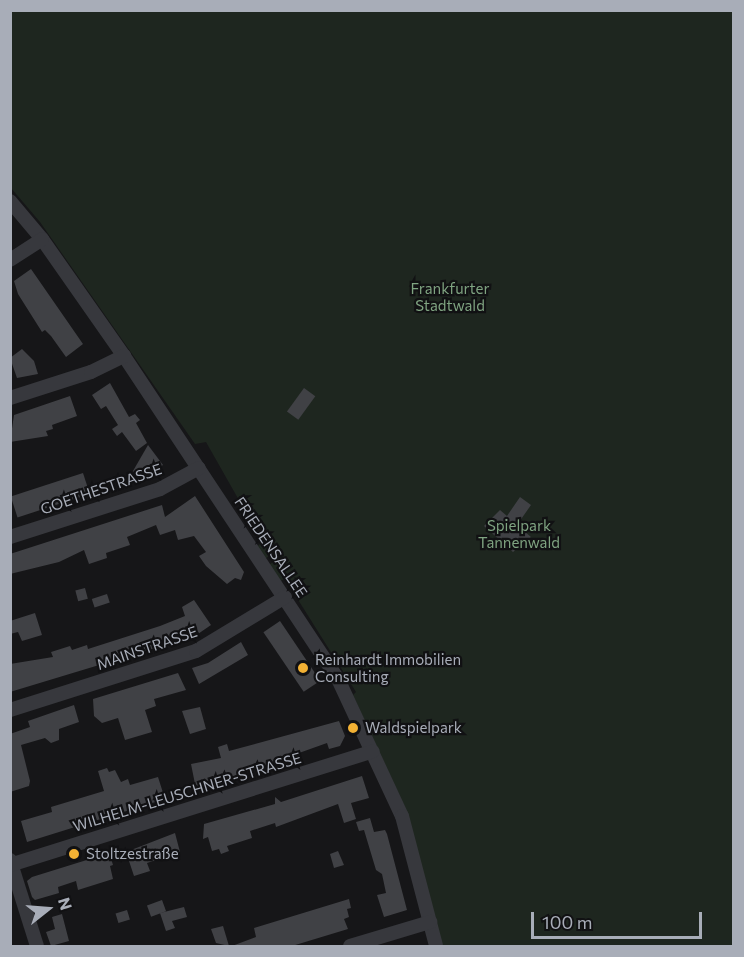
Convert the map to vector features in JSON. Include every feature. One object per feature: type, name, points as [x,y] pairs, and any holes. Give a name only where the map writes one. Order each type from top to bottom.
[{"type":"street","name":"FRIEDENSALLEE","points":[[10,201],[42,239],[124,356],[338,679],[402,816],[436,946]]},
{"type":"street","points":[[10,260],[42,239]]},
{"type":"street","points":[[10,398],[91,372],[124,356]]},
{"type":"street","name":"GOETHESTRASSE","points":[[10,537],[160,489],[199,468]]},
{"type":"street","name":"MAINSTRASSE","points":[[10,710],[196,651],[285,597]]},
{"type":"street","name":"WILHELM-LEUSCHNER-STRASSE","points":[[11,863],[373,751]]},
{"type":"street","points":[[11,863],[37,946]]},
{"type":"street","points":[[350,946],[430,922]]},
{"type":"green space","name":"Frankfurter Stadtwald","points":[[10,11],[733,11],[733,946],[442,946],[408,814],[353,695],[356,692],[285,579],[280,581],[269,565],[278,558],[274,552],[265,559],[256,547],[267,539],[245,500],[240,502],[206,442],[195,444],[40,222],[11,188]]},
{"type":"building","points":[[31,269],[83,344],[66,357],[51,336],[45,330],[42,332],[18,294],[14,281]]},
{"type":"building","points":[[22,349],[34,361],[38,374],[17,378],[10,358]]},
{"type":"building","points":[[110,383],[129,417],[135,414],[140,420],[136,423],[147,443],[136,451],[122,432],[117,436],[112,429],[118,425],[106,406],[101,409],[92,395]]},
{"type":"building","points":[[304,388],[315,396],[298,420],[287,411]]},
{"type":"building","points":[[70,396],[77,416],[52,425],[53,429],[46,431],[48,436],[10,442],[14,415]]},
{"type":"building","points":[[148,445],[163,465],[140,479],[133,471]]},
{"type":"building","points":[[83,473],[90,494],[18,517],[11,496]]},
{"type":"building","points":[[195,496],[244,572],[241,580],[235,578],[227,584],[206,566],[199,556],[206,552],[194,536],[178,540],[175,530],[160,535],[156,525],[127,537],[130,545],[106,553],[107,558],[89,564],[84,550],[59,562],[10,574],[10,554],[162,505],[165,517]]},
{"type":"building","points":[[520,497],[531,505],[517,525],[531,537],[513,552],[484,526],[500,510],[507,516]]},
{"type":"building","points":[[85,588],[88,599],[78,601],[75,591]]},
{"type":"building","points":[[107,594],[110,603],[95,608],[92,599]]},
{"type":"building","points":[[194,600],[211,625],[195,636],[10,692],[10,664],[53,657],[51,652],[70,646],[72,650],[87,645],[88,649],[160,626],[185,616],[182,607]]},
{"type":"building","points":[[35,613],[42,635],[22,641],[18,632],[10,634],[10,621]]},
{"type":"building","points":[[280,621],[320,681],[304,692],[263,632]]},
{"type":"building","points":[[241,642],[248,655],[199,684],[192,668],[208,663]]},
{"type":"building","points":[[178,673],[186,690],[154,699],[156,706],[145,710],[152,732],[125,740],[118,718],[102,723],[94,716],[93,699]]},
{"type":"building","points":[[74,705],[79,722],[59,729],[59,740],[51,743],[45,738],[21,745],[30,781],[29,786],[10,792],[10,734],[30,727],[28,721]]},
{"type":"building","points":[[200,707],[206,729],[190,734],[182,711]]},
{"type":"building","points":[[339,721],[345,736],[340,746],[329,749],[327,743],[201,788],[195,784],[191,764],[221,758],[218,747],[227,744],[229,751]]},
{"type":"building","points":[[107,768],[109,772],[115,770],[121,782],[128,779],[130,785],[158,777],[165,799],[27,842],[21,821],[52,812],[51,807],[104,791],[98,771]]},
{"type":"building","points":[[362,776],[369,798],[351,803],[356,819],[344,823],[338,804],[276,827],[275,823],[250,831],[252,838],[227,846],[229,851],[221,854],[219,849],[212,851],[208,837],[203,839],[204,824],[275,804],[275,797],[281,802]]},
{"type":"building","points":[[370,818],[374,832],[385,830],[387,834],[407,910],[384,917],[377,895],[386,893],[382,874],[376,870],[364,830],[359,831],[356,822]]},
{"type":"building","points":[[175,833],[180,852],[147,863],[150,871],[134,876],[126,852]]},
{"type":"building","points":[[338,851],[344,865],[334,868],[330,854]]},
{"type":"building","points":[[106,854],[110,855],[113,865],[110,866],[113,879],[78,890],[76,881],[58,887],[59,893],[35,900],[32,897],[27,881],[32,877]]},
{"type":"building","points":[[349,899],[351,908],[347,909],[349,917],[344,919],[348,929],[292,946],[232,946],[256,937],[254,928]]},
{"type":"building","points":[[162,900],[166,911],[151,917],[147,905]]},
{"type":"building","points":[[184,907],[187,917],[172,921],[175,928],[166,931],[160,913]]},
{"type":"building","points":[[127,910],[130,920],[118,923],[116,914]]},
{"type":"building","points":[[62,914],[69,941],[51,946],[46,932],[55,929],[52,917]]},
{"type":"building","points":[[223,926],[229,946],[216,943],[211,929]]},
{"type":"place","name":"Reinhardt Immobilien Consulting","points":[[303,668]]},
{"type":"place","name":"Waldspielpark","points":[[353,728]]},
{"type":"place","name":"Stoltzestraße","points":[[74,854]]},
{"type":"park label","name":"Spielpark Tannenwald","points":[[519,534]]}]
